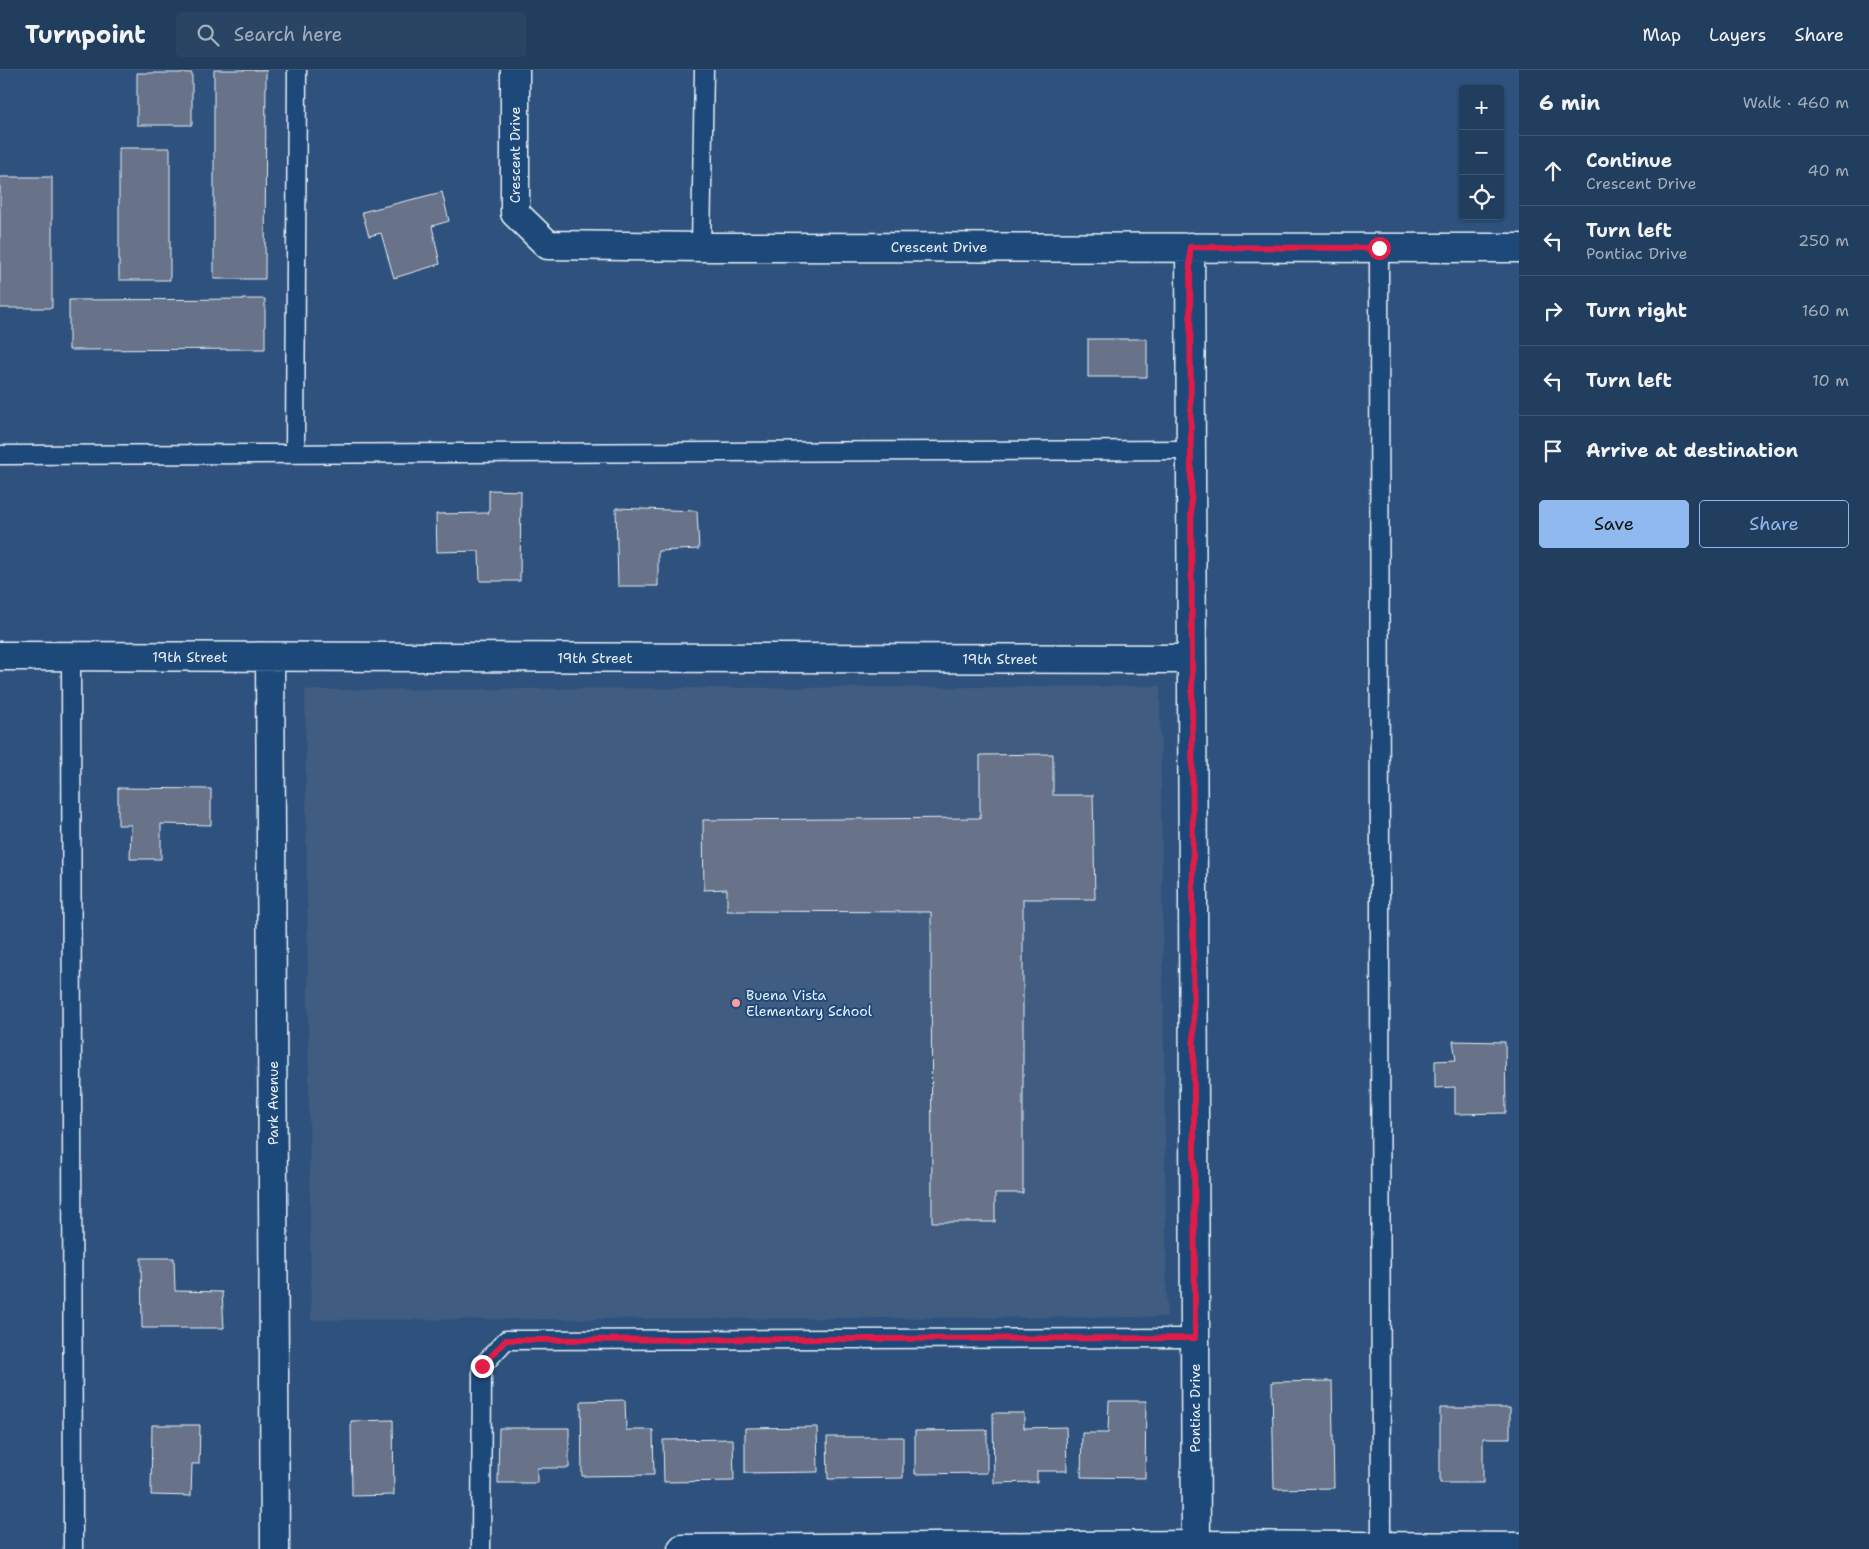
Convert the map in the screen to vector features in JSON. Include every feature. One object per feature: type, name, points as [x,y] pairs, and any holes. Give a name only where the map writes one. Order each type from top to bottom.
[{"type":"street","name":"Crescent Drive","points":[[515,70],[515,213],[548,245],[700,248],[1519,248]]},
{"type":"street","name":"Pontiac Drive","points":[[1190,247],[1196,1547]]},
{"type":"street","name":"19th Street","points":[[0,656],[1191,659]]},
{"type":"street","name":"Park Avenue","points":[[270,657],[275,1549]]},
{"type":"street","points":[[682,1549],[1519,1547]]},
{"type":"lane","points":[[295,454],[297,70]]},
{"type":"lane","points":[[700,248],[704,70]]},
{"type":"lane","points":[[1379,248],[1380,1547]]},
{"type":"lane","points":[[0,455],[1190,450]]},
{"type":"lane","points":[[71,656],[73,1549]]},
{"type":"lane","points":[[481,1549],[482,1366],[506,1340],[1195,1338]]},
{"type":"shaded area","name":"Buena Vista Elementary School","points":[[1160,686],[1167,1317],[311,1320],[305,690]]},
{"type":"building","points":[[214,70],[266,70],[265,279],[214,279]]},
{"type":"building","points":[[137,73],[192,73],[192,125],[137,125]]},
{"type":"building","points":[[119,148],[170,148],[170,280],[119,280]]},
{"type":"building","points":[[0,177],[52,177],[52,308],[0,308]]},
{"type":"building","points":[[442,192],[449,221],[432,226],[440,264],[394,278],[381,233],[369,236],[362,212]]},
{"type":"building","points":[[265,299],[265,349],[69,350],[69,300]]},
{"type":"building","points":[[1088,339],[1147,339],[1147,377],[1088,377]]},
{"type":"building","points":[[489,490],[521,491],[520,581],[480,581],[479,551],[437,552],[436,514],[489,513]]},
{"type":"building","points":[[616,508],[697,511],[699,549],[658,551],[658,586],[618,586]]},
{"type":"building","points":[[1053,754],[1053,795],[1093,795],[1095,899],[1023,899],[1023,1193],[995,1193],[995,1222],[932,1222],[931,912],[727,911],[727,889],[704,890],[703,820],[980,818],[980,755]]},
{"type":"building","points":[[118,788],[211,789],[211,825],[161,824],[161,859],[130,859],[131,825],[118,825]]},
{"type":"building","points":[[1453,1041],[1505,1042],[1506,1113],[1455,1114],[1455,1087],[1435,1088],[1435,1061],[1456,1060]]},
{"type":"building","points":[[141,1258],[174,1258],[175,1291],[222,1292],[224,1328],[142,1328]]},
{"type":"building","points":[[1332,1381],[1334,1488],[1274,1489],[1272,1382]]},
{"type":"building","points":[[625,1400],[626,1430],[653,1430],[654,1475],[582,1476],[581,1401]]},
{"type":"building","points":[[1109,1401],[1146,1401],[1145,1478],[1081,1477],[1082,1433],[1108,1433]]},
{"type":"building","points":[[1440,1408],[1510,1408],[1510,1438],[1483,1438],[1483,1483],[1440,1483]]},
{"type":"building","points":[[993,1413],[1024,1413],[1024,1428],[1066,1427],[1067,1471],[1037,1471],[1037,1482],[994,1483]]},
{"type":"building","points":[[393,1420],[394,1495],[352,1496],[351,1421]]},
{"type":"building","points":[[152,1425],[200,1425],[199,1464],[192,1464],[191,1496],[151,1495]]},
{"type":"building","points":[[817,1427],[818,1472],[745,1473],[745,1428]]},
{"type":"building","points":[[499,1428],[569,1428],[569,1468],[537,1468],[537,1483],[498,1483]]},
{"type":"building","points":[[987,1430],[987,1473],[915,1474],[915,1431]]},
{"type":"building","points":[[827,1437],[903,1437],[903,1478],[828,1479]]},
{"type":"building","points":[[733,1439],[734,1481],[664,1482],[663,1440]]},
{"type":"place","name":"Buena Vista Elementary School","points":[[736,1003]]},
{"type":"route","points":[[482,1366],[506,1340],[1195,1338],[1190,247],[1379,248]]}]
